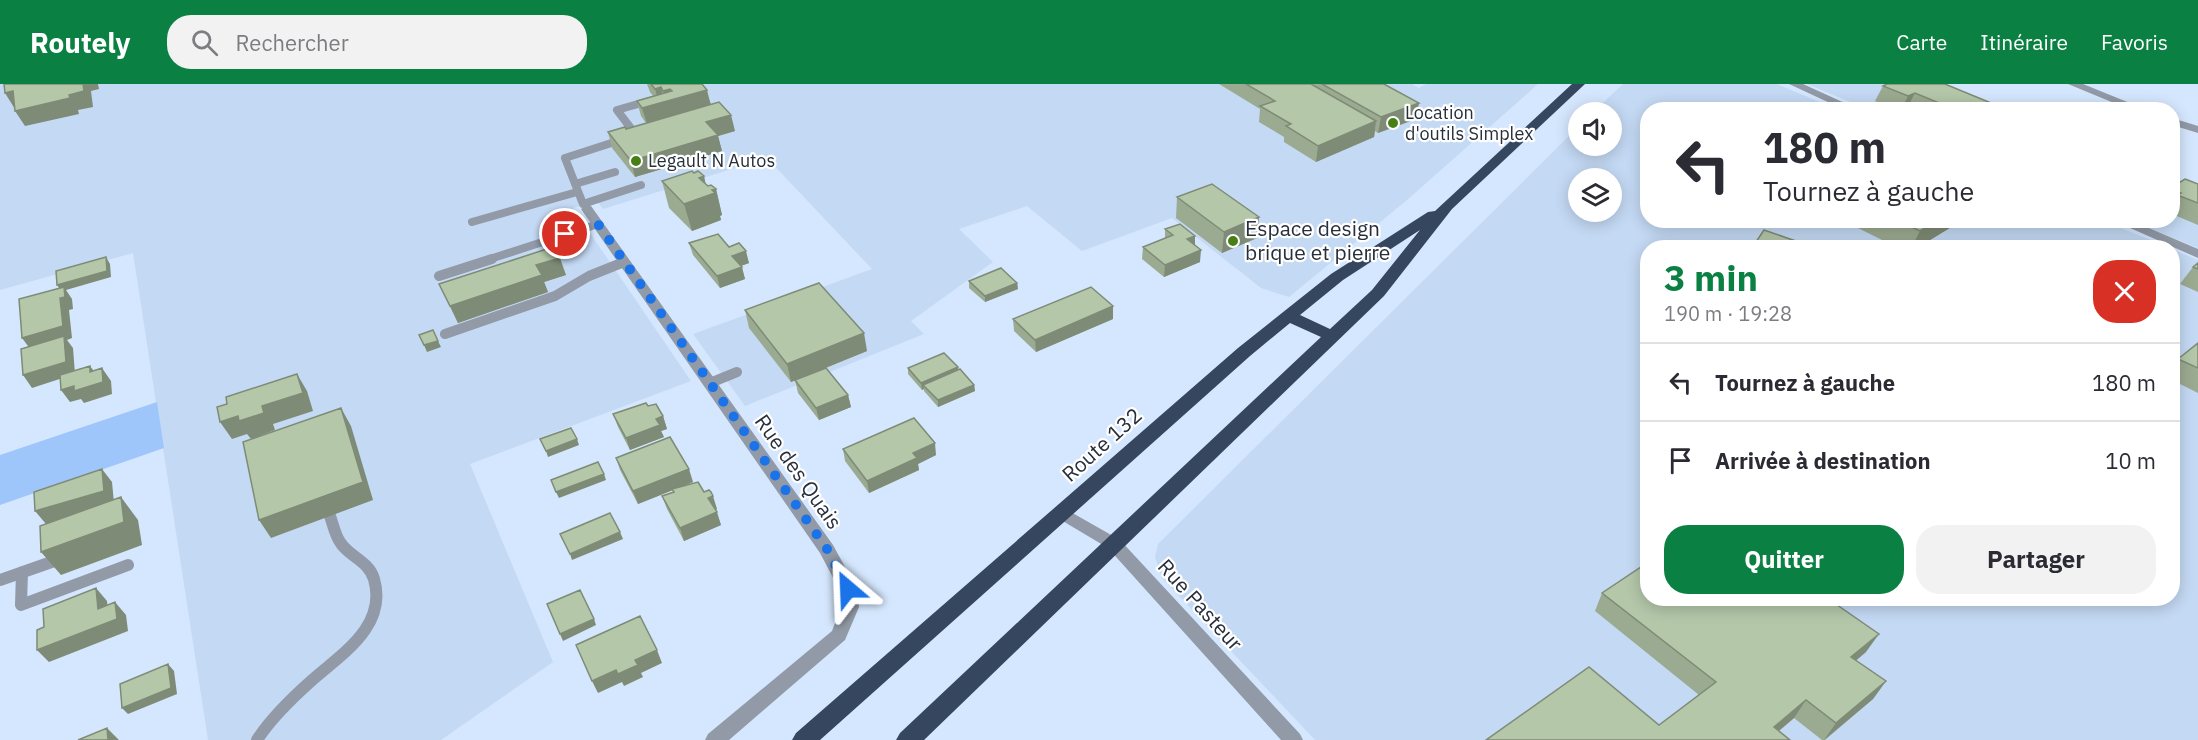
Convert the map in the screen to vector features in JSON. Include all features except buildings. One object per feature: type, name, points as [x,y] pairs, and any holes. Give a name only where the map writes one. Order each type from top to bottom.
[{"type":"highway","name":"Route 132","points":[[908,740],[1378,293],[1447,206],[1579,84]]},
{"type":"highway","name":"Route 132","points":[[804,740],[1288,316],[1346,271],[1447,206]]},
{"type":"highway","points":[[1288,316],[1332,336]]},
{"type":"street","points":[[1794,84],[1836,102]]},
{"type":"street","points":[[2073,84],[2121,102]]},
{"type":"street","points":[[2180,123],[2198,130]]},
{"type":"street","name":"Rue des Quais","points":[[587,209],[838,566],[848,589],[850,607],[840,635],[715,740]]},
{"type":"street","points":[[2137,228],[2165,240]]},
{"type":"street","points":[[2180,246],[2198,254]]},
{"type":"street","name":"Rue Pasteur","points":[[1062,513],[1113,544],[1293,740]]},
{"type":"lane","points":[[641,185],[584,204],[566,158],[636,135],[617,110],[655,99]]},
{"type":"lane","points":[[472,222],[576,188],[615,172]]},
{"type":"lane","points":[[439,276],[598,224]]},
{"type":"lane","points":[[445,334],[555,296],[589,276],[624,262]]},
{"type":"lane","points":[[710,383],[737,372]]},
{"type":"lane","points":[[257,740],[266,726],[310,682],[355,644],[369,624],[377,601],[374,577],[363,562],[340,543],[330,516]]},
{"type":"lane","points":[[0,580],[60,559]]},
{"type":"lane","points":[[22,572],[21,605],[128,565]]},
{"type":"shaded area","points":[[0,84],[1412,84],[1419,88],[1426,84],[1538,84],[1407,200],[1289,297],[1261,288],[1172,218],[1082,251],[1027,206],[959,229],[993,262],[911,321],[924,334],[745,406],[693,334],[872,269],[767,158],[603,209],[597,201],[573,208],[691,381],[470,464],[553,662],[441,740],[208,740],[133,253],[0,290]]},
{"type":"shaded area","points":[[1623,84],[1777,84],[1819,102],[1640,102],[1640,228],[2120,228],[2150,240],[1640,240],[1640,606],[2180,606],[2180,252],[2198,260],[2198,740],[1315,740],[1162,578],[1155,557],[1158,544],[1568,137],[1568,156],[1622,156],[1622,102],[1604,102]]},
{"type":"shaded area","points":[[1807,84],[1905,84],[1950,102],[1850,102]]},
{"type":"shaded area","points":[[2180,194],[2198,202],[2198,248],[2149,228],[2180,228]]},
{"type":"shaded area","points":[[157,402],[164,448],[0,505],[0,455]]},
{"type":"place","name":"Location d'outils Simplex","points":[[1393,123]]},
{"type":"place","name":"Legault N Autos","points":[[636,161]]},
{"type":"place","name":"Espace design brique et pierre","points":[[1233,241]]},
{"type":"route","points":[[565,234],[598,224],[827,549],[838,566],[848,589]]}]
